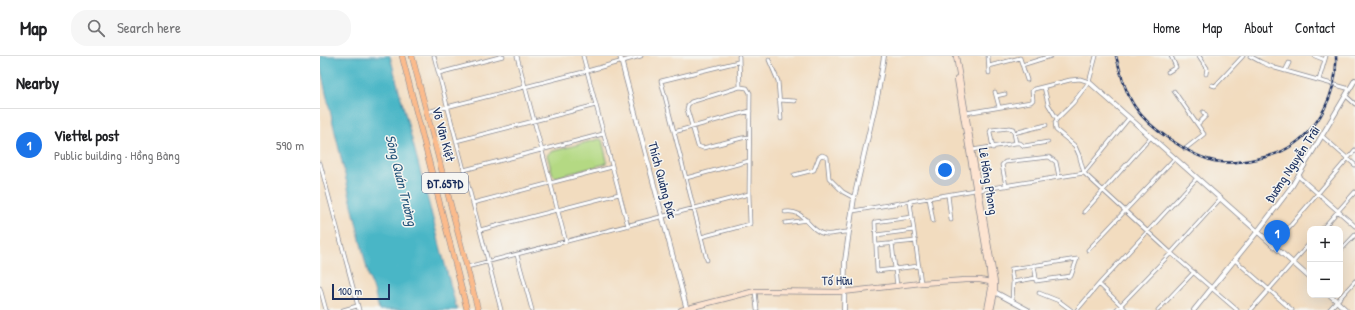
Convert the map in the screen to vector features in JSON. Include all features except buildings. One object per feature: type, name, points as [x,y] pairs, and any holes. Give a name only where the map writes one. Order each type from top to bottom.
[{"type":"main road","name":"Võ Văn Kiệt","points":[[402,56],[467,310]]},
{"type":"main road","name":"Võ Văn Kiệt","points":[[412,56],[478,310]]},
{"type":"main road","name":"Lê Hồng Phong","points":[[955,56],[992,283],[993,291],[991,310]]},
{"type":"main road","points":[[416,115],[427,112]]},
{"type":"main road","name":"Lê Hồng Phong","points":[[964,113],[972,150],[977,190]]},
{"type":"main road","name":"Tố Hữu","points":[[681,310],[755,291],[843,292],[921,283],[966,280],[980,280],[992,283]]},
{"type":"main road","name":"Lê Hồng Phong","points":[[987,310],[993,291]]},
{"type":"street","points":[[434,56],[501,310]]},
{"type":"street","points":[[439,73],[502,56]]},
{"type":"street","points":[[517,56],[566,242]]},
{"type":"street","points":[[583,56],[628,226]]},
{"type":"street","name":"Thích Quảng Đức","points":[[620,56],[687,309]]},
{"type":"street","points":[[427,112],[641,56]]},
{"type":"street","points":[[739,56],[740,87]]},
{"type":"street","points":[[844,310],[843,292],[845,261],[854,198],[878,93],[884,56]]},
{"type":"street","points":[[988,56],[989,73]]},
{"type":"street","points":[[1022,65],[1051,56]]},
{"type":"street","points":[[1096,56],[1089,82],[1078,98],[1057,118],[1055,122],[1056,130],[1075,146],[1084,173],[1171,253],[1237,310]]},
{"type":"street","points":[[1168,72],[1176,67],[1171,56]]},
{"type":"street","points":[[1199,56],[1207,68],[1206,74]]},
{"type":"street","points":[[1212,85],[1215,86],[1243,56]]},
{"type":"street","points":[[1250,56],[1261,62],[1286,71],[1350,89]]},
{"type":"street","points":[[1316,56],[1325,60]]},
{"type":"street","points":[[1319,80],[1326,56]]},
{"type":"street","points":[[989,66],[1020,58],[1027,80]]},
{"type":"street","points":[[769,60],[777,76],[779,85],[781,119]]},
{"type":"street","points":[[707,260],[662,81],[738,62]]},
{"type":"street","points":[[1286,71],[1289,63]]},
{"type":"street","points":[[964,113],[1031,102],[1033,100],[1033,90],[1070,80],[1089,82],[1307,275]]},
{"type":"street","name":"Đường Nguyễn Trãi","points":[[1194,310],[1258,231],[1298,176],[1355,80]]},
{"type":"street","points":[[701,237],[750,224],[749,90],[744,87],[740,87],[689,103],[687,109],[698,146],[702,148],[749,137]]},
{"type":"street","points":[[1044,87],[1048,104],[1057,118]]},
{"type":"street","points":[[1174,91],[1204,132],[1204,135],[1185,149]]},
{"type":"street","points":[[998,107],[995,94],[1005,94]]},
{"type":"street","points":[[1346,96],[1355,104]]},
{"type":"street","points":[[779,100],[795,101]]},
{"type":"street","points":[[456,141],[596,105]]},
{"type":"street","points":[[674,132],[692,126],[750,112]]},
{"type":"street","points":[[1198,124],[1206,116],[1203,112]]},
{"type":"street","points":[[853,211],[1084,173],[1129,118]]},
{"type":"street","points":[[1014,133],[1046,126]]},
{"type":"street","points":[[993,148],[990,131],[1009,128],[1012,129],[1016,143]]},
{"type":"street","points":[[464,170],[603,134]]},
{"type":"street","points":[[1322,136],[1355,165]]},
{"type":"street","points":[[1084,212],[1151,137]]},
{"type":"street","points":[[972,150],[993,148],[1016,143],[1020,143],[1024,146],[1048,142]]},
{"type":"street","points":[[1274,245],[1355,150]]},
{"type":"street","points":[[794,175],[814,170],[819,157],[822,155],[827,157],[829,178],[843,192],[854,198]]},
{"type":"street","points":[[1006,186],[1002,165],[1005,162],[1049,157],[1056,162],[1059,177]]},
{"type":"street","points":[[1088,250],[1175,158]]},
{"type":"street","points":[[686,178],[749,161]]},
{"type":"street","points":[[320,163],[359,310]]},
{"type":"street","points":[[473,203],[612,166]]},
{"type":"street","points":[[1298,176],[1355,226]]},
{"type":"street","points":[[1077,310],[1098,284],[1197,178]]},
{"type":"street","points":[[320,186],[326,184]]},
{"type":"street","points":[[1325,226],[1355,192]]},
{"type":"street","points":[[480,230],[619,194]]},
{"type":"street","points":[[467,267],[749,194]]},
{"type":"street","points":[[948,195],[951,220]]},
{"type":"street","points":[[929,198],[933,221]]},
{"type":"street","points":[[1116,310],[1171,253],[1220,198]]},
{"type":"street","points":[[910,202],[921,283]]},
{"type":"street","points":[[785,212],[796,212],[821,233],[833,234],[843,231],[849,232]]},
{"type":"street","points":[[912,217],[875,222],[877,271],[919,266]]},
{"type":"street","points":[[785,223],[807,220]]},
{"type":"street","points":[[876,235],[914,230]]},
{"type":"street","points":[[1343,249],[1355,235]]},
{"type":"street","points":[[876,245],[916,241]]},
{"type":"street","points":[[892,243],[897,286]]},
{"type":"street","points":[[1251,310],[1307,246]]},
{"type":"street","points":[[517,255],[532,310]]},
{"type":"street","points":[[1012,301],[1013,282],[1011,269],[1034,265],[1076,259],[1071,276],[1036,281],[1034,265]]},
{"type":"street","points":[[1235,260],[1292,310]]},
{"type":"street","points":[[1158,310],[1194,272]]},
{"type":"street","points":[[1013,282],[1036,278]]},
{"type":"street","points":[[1329,310],[1355,281]]},
{"type":"street","points":[[1098,284],[1126,310]]},
{"type":"street","points":[[320,288],[326,310]]},
{"type":"street","points":[[755,291],[756,310]]},
{"type":"street","points":[[993,291],[1028,310]]},
{"type":"street","points":[[1039,293],[1059,300],[1071,310]]},
{"type":"street","points":[[1333,298],[1346,310]]},
{"type":"street","points":[[343,310],[357,306]]},
{"type":"green space","points":[[599,139],[602,140],[607,161],[605,164],[556,177],[553,175],[547,155],[550,152]]},
{"type":"water","name":"Sông Quán Trường","points":[[320,56],[390,56],[457,310],[379,310],[369,278],[325,89],[320,65]]},
{"type":"railway","points":[[1116,56],[1129,95],[1142,116],[1168,138],[1185,149],[1196,155],[1219,162],[1241,162],[1276,154],[1288,148],[1309,131],[1324,109],[1330,96],[1336,70],[1336,56]]},
{"type":"place","name":"Viettel post","points":[[1277,253]]}]
